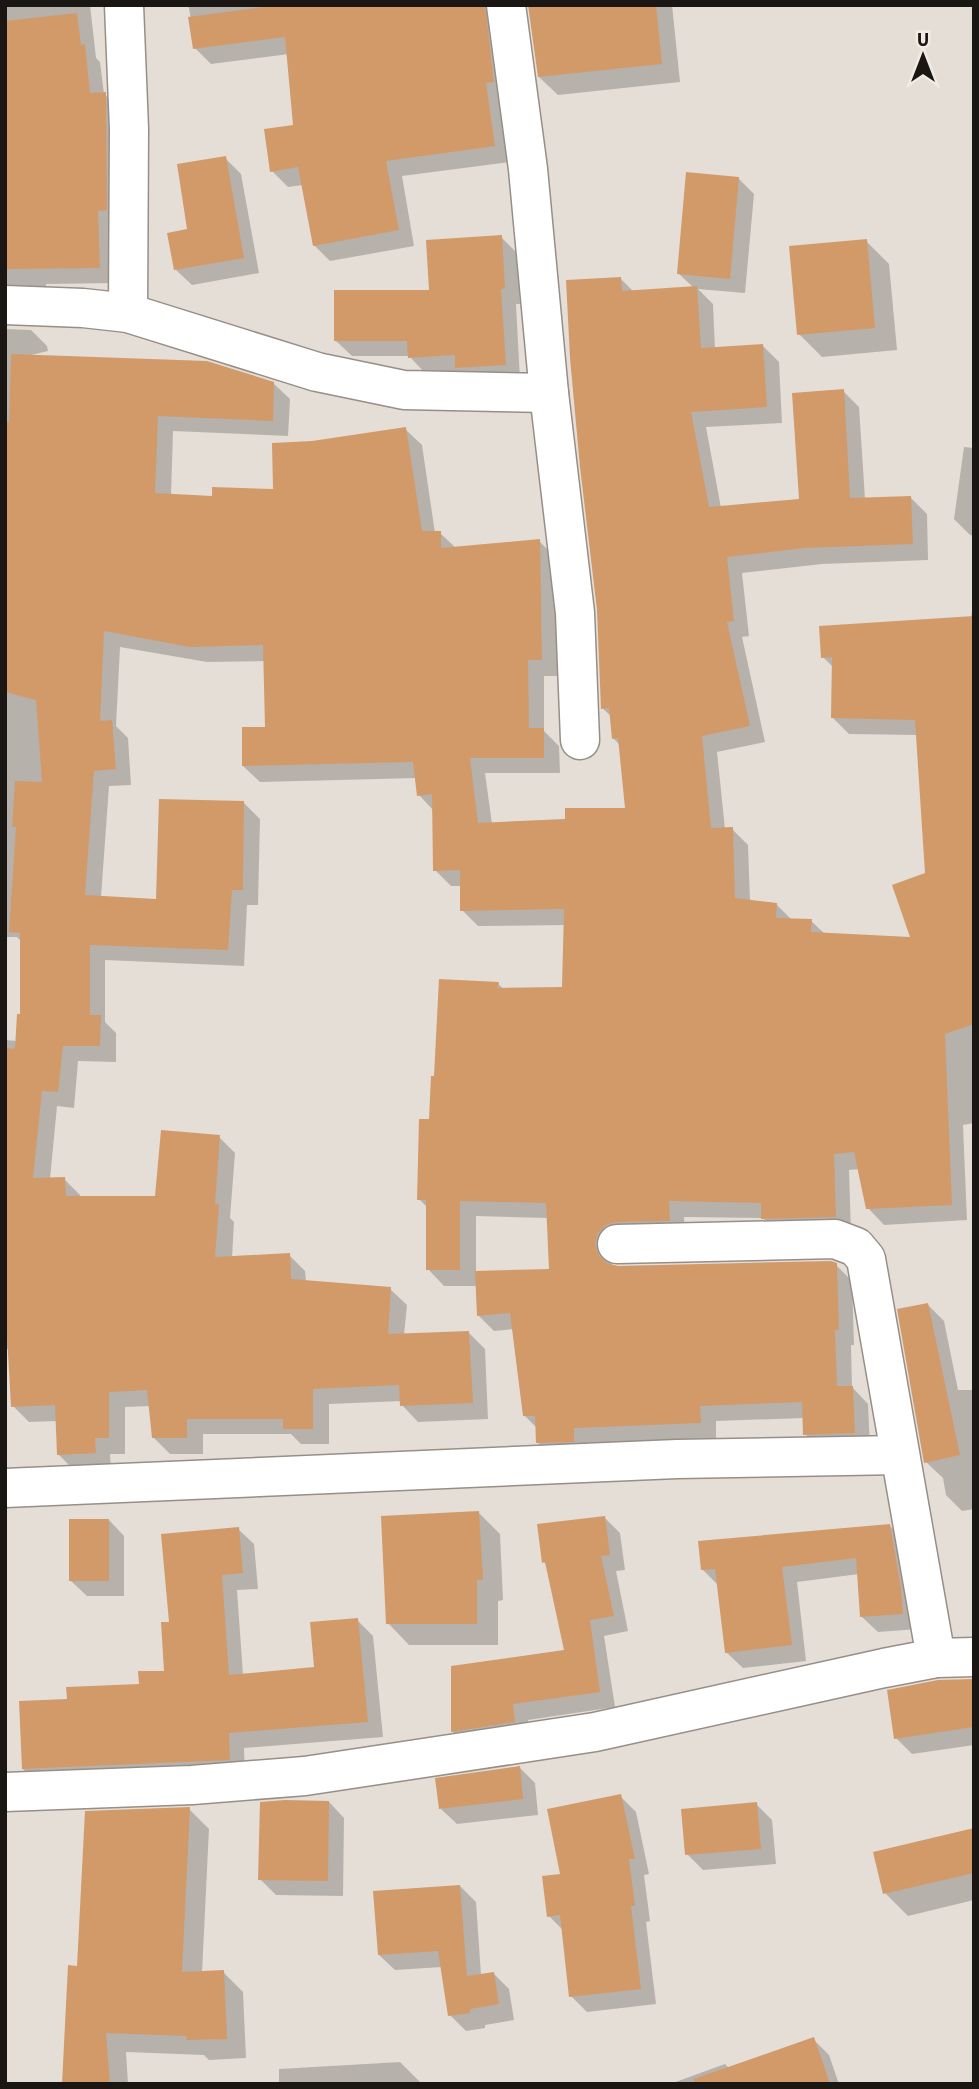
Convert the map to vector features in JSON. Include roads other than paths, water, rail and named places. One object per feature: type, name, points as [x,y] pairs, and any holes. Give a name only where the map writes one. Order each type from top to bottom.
[{"type":"street","points":[[124,5],[129,130],[128,313]]},
{"type":"street","points":[[506,5],[528,169],[549,393],[575,613],[580,740]]},
{"type":"street","points":[[5,305],[128,313],[317,372],[404,390],[549,393]]},
{"type":"street","points":[[617,1244],[835,1239],[856,1247],[866,1259],[936,1658]]},
{"type":"street","points":[[5,1488],[677,1459],[900,1455]]},
{"type":"street","points":[[5,1792],[179,1785],[305,1776],[595,1732],[884,1668],[936,1658],[974,1657]]}]
